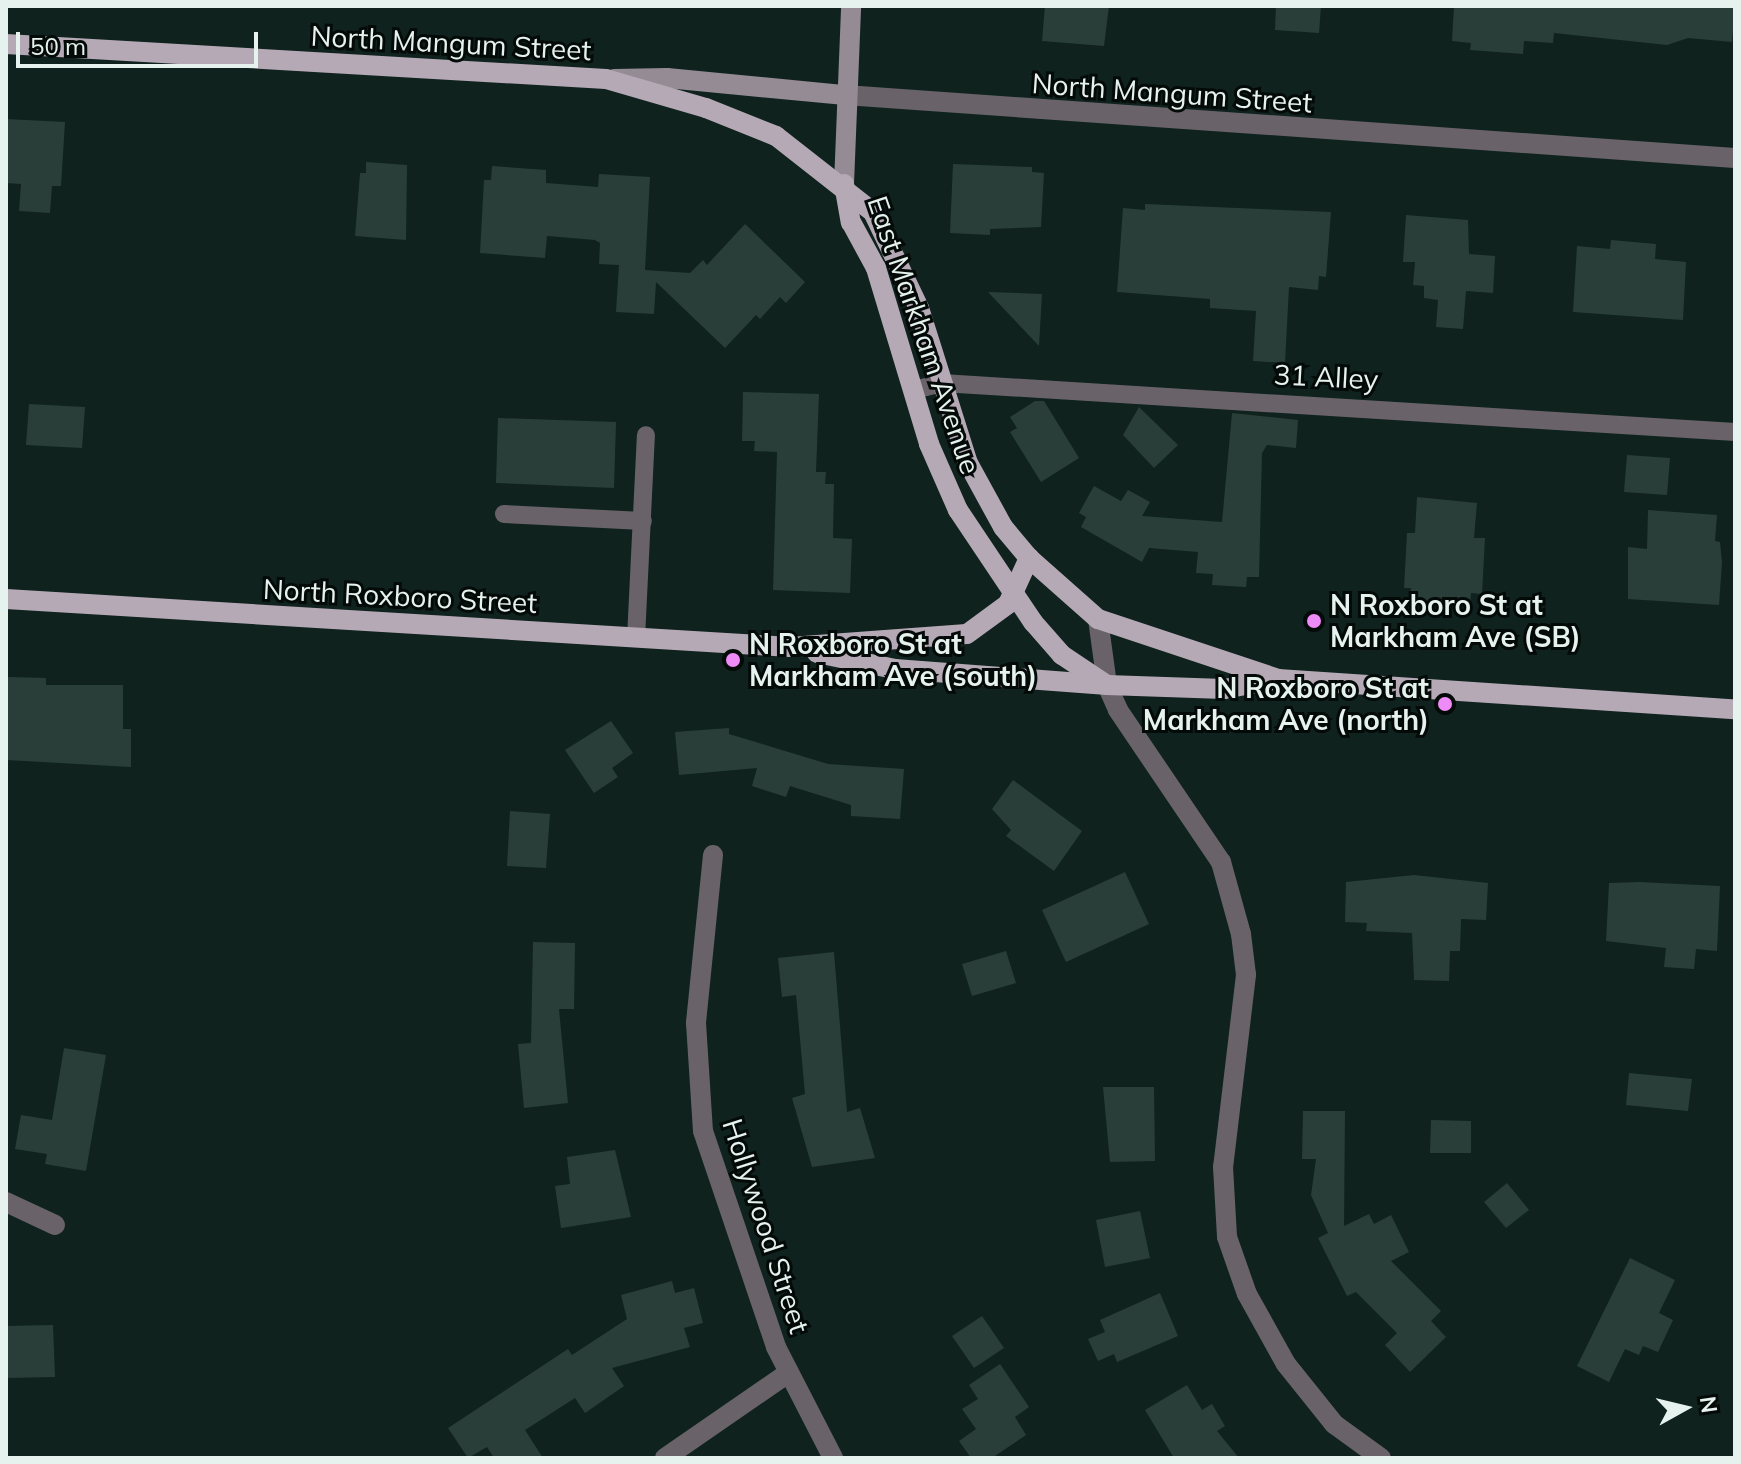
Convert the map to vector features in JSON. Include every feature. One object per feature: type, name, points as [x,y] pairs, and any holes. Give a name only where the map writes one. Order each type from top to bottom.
[{"type":"main road","name":"North Mangum Street","points":[[6,44],[606,79],[748,124],[776,136],[844,184]]},
{"type":"main road","name":"East Markham Avenue","points":[[844,184],[873,212],[898,257],[983,495],[1029,558],[1098,619],[1278,679]]},
{"type":"main road","name":"East Markham Avenue","points":[[844,184],[851,222],[876,268],[953,501],[1013,596],[1062,655],[1107,685]]},
{"type":"main road","name":"North Roxboro Street","points":[[6,599],[790,647],[967,634],[997,617],[1013,596],[1029,558]]},
{"type":"main road","name":"North Roxboro Street","points":[[790,647],[895,669],[1107,685],[1224,689],[1278,679],[1735,709]]},
{"type":"street","name":"East Markham Avenue","points":[[844,184],[845,95],[851,6]]},
{"type":"street","name":"North Mangum Street","points":[[606,79],[667,78],[845,95],[1735,158]]},
{"type":"street","points":[[1098,619],[1107,685],[1127,726],[1221,862],[1241,934],[1246,975],[1223,1167],[1227,1237],[1247,1294],[1286,1364],[1334,1424],[1381,1458]]},
{"type":"street","name":"Hollywood Street","points":[[713,855],[700,941],[696,1023],[703,1131],[731,1224],[788,1373],[833,1458]]},
{"type":"street","points":[[6,1202],[55,1225]]},
{"type":"street","points":[[665,1458],[788,1373]]},
{"type":"lane","name":"31 Alley","points":[[914,390],[942,383],[1735,432]]},
{"type":"lane","points":[[636,638],[646,435]]},
{"type":"lane","points":[[504,514],[643,521]]},
{"type":"building","points":[[1045,6],[1109,6],[1104,46],[1042,41]]},
{"type":"building","points":[[1276,6],[1321,6],[1319,33],[1275,30]]},
{"type":"building","points":[[1454,6],[1735,6],[1732,42],[1688,38],[1667,45],[1554,33],[1553,43],[1524,41],[1523,54],[1470,50],[1471,43],[1452,41]]},
{"type":"building","points":[[6,119],[65,122],[61,186],[52,186],[50,213],[19,211],[21,184],[6,183]]},
{"type":"building","points":[[366,162],[407,165],[406,240],[355,236],[360,173],[366,173]]},
{"type":"building","points":[[953,164],[1032,167],[1032,172],[1044,173],[1041,227],[990,229],[990,235],[950,233]]},
{"type":"building","points":[[492,166],[546,170],[546,183],[598,187],[599,174],[650,177],[645,270],[690,273],[703,260],[707,265],[745,224],[805,282],[786,303],[780,297],[760,319],[756,315],[725,348],[656,282],[654,314],[616,312],[619,265],[599,264],[600,243],[595,240],[547,236],[545,258],[480,253],[484,180],[491,180]]},
{"type":"building","points":[[1145,204],[1331,212],[1326,277],[1319,276],[1318,290],[1289,287],[1285,363],[1253,361],[1256,311],[1210,308],[1210,299],[1117,292],[1123,208],[1145,210]]},
{"type":"building","points":[[1406,215],[1468,220],[1469,254],[1495,256],[1493,293],[1466,291],[1463,329],[1436,327],[1438,300],[1424,298],[1424,286],[1413,285],[1415,262],[1403,262]]},
{"type":"building","points":[[1611,240],[1656,244],[1655,259],[1686,262],[1683,320],[1573,312],[1577,246],[1610,249]]},
{"type":"building","points":[[988,292],[1042,294],[1039,346]]},
{"type":"building","points":[[743,392],[819,394],[816,472],[826,472],[825,484],[834,484],[833,538],[852,539],[850,593],[773,590],[777,452],[754,451],[755,441],[742,441]]},
{"type":"building","points":[[1035,401],[1044,401],[1079,458],[1041,482],[1010,432],[1017,428],[1010,417]]},
{"type":"building","points":[[29,404],[85,407],[82,448],[26,445]]},
{"type":"building","points":[[1139,407],[1178,445],[1154,468],[1123,435]]},
{"type":"building","points":[[1232,413],[1298,420],[1296,448],[1267,445],[1262,453],[1259,577],[1247,577],[1246,587],[1212,585],[1213,574],[1196,573],[1198,552],[1149,548],[1142,562],[1081,527],[1086,517],[1079,513],[1094,486],[1121,501],[1128,490],[1150,502],[1142,516],[1222,522]]},
{"type":"building","points":[[498,418],[616,422],[614,488],[496,483]]},
{"type":"building","points":[[1627,455],[1670,458],[1667,495],[1624,492]]},
{"type":"building","points":[[1417,497],[1477,503],[1474,538],[1485,538],[1482,594],[1471,593],[1470,606],[1410,601],[1411,588],[1404,588],[1407,533],[1415,533]]},
{"type":"building","points":[[1648,510],[1717,515],[1715,541],[1720,542],[1722,562],[1719,605],[1628,599],[1628,547],[1647,549]]},
{"type":"building","points":[[6,677],[46,678],[46,685],[123,685],[123,729],[131,729],[131,767],[6,760]]},
{"type":"building","points":[[611,721],[633,753],[612,768],[618,777],[594,793],[565,750]]},
{"type":"building","points":[[729,728],[729,734],[828,764],[904,769],[900,819],[851,816],[851,805],[790,786],[786,797],[752,786],[757,768],[679,775],[675,732]]},
{"type":"building","points":[[1013,780],[1082,831],[1054,871],[1006,836],[1011,830],[992,809]]},
{"type":"building","points":[[510,811],[550,814],[546,868],[507,866]]},
{"type":"building","points":[[1125,872],[1149,924],[1066,962],[1042,910]]},
{"type":"building","points":[[1414,875],[1488,883],[1486,920],[1461,919],[1460,951],[1450,951],[1449,981],[1414,980],[1412,933],[1366,931],[1367,923],[1345,922],[1346,882]]},
{"type":"building","points":[[1609,883],[1720,886],[1717,951],[1696,949],[1694,969],[1664,967],[1666,948],[1606,941]]},
{"type":"building","points":[[533,942],[575,943],[574,1009],[559,1009],[568,1103],[524,1108],[518,1044],[531,1043]]},
{"type":"building","points":[[1006,951],[1016,983],[972,996],[962,964]]},
{"type":"building","points":[[834,952],[847,1112],[860,1108],[875,1158],[812,1167],[792,1098],[805,1094],[796,995],[782,997],[778,958]]},
{"type":"building","points":[[64,1048],[106,1055],[86,1171],[45,1164],[47,1154],[15,1149],[21,1115],[52,1120]]},
{"type":"building","points":[[1629,1073],[1692,1079],[1688,1111],[1626,1105]]},
{"type":"building","points":[[1103,1087],[1154,1087],[1155,1161],[1110,1162]]},
{"type":"building","points":[[1303,1111],[1345,1111],[1344,1226],[1369,1214],[1374,1224],[1391,1215],[1409,1252],[1391,1261],[1441,1311],[1431,1321],[1446,1337],[1410,1372],[1385,1345],[1397,1333],[1356,1292],[1347,1296],[1318,1238],[1328,1233],[1311,1195],[1316,1159],[1302,1159]]},
{"type":"building","points":[[1431,1120],[1471,1121],[1471,1153],[1430,1153]]},
{"type":"building","points":[[615,1150],[631,1217],[561,1228],[555,1186],[570,1184],[567,1157]]},
{"type":"building","points":[[1507,1183],[1529,1210],[1506,1228],[1484,1202]]},
{"type":"building","points":[[1140,1211],[1150,1258],[1105,1267],[1096,1220]]},
{"type":"building","points":[[1630,1258],[1675,1280],[1659,1313],[1673,1320],[1658,1352],[1643,1346],[1639,1355],[1625,1349],[1609,1382],[1577,1366]]},
{"type":"building","points":[[672,1281],[675,1293],[694,1288],[703,1323],[684,1328],[690,1347],[612,1368],[624,1386],[585,1413],[575,1398],[525,1430],[543,1458],[494,1458],[487,1447],[468,1458],[448,1428],[568,1349],[572,1355],[627,1319],[621,1295]]},
{"type":"building","points":[[1160,1293],[1178,1336],[1117,1362],[1114,1354],[1098,1361],[1088,1339],[1105,1332],[1100,1320]]},
{"type":"building","points":[[982,1316],[1004,1348],[974,1368],[952,1336]]},
{"type":"building","points":[[53,1325],[55,1377],[6,1378],[6,1326]]},
{"type":"building","points":[[1000,1364],[1029,1407],[1015,1417],[1026,1435],[992,1458],[971,1458],[959,1441],[976,1429],[962,1409],[978,1399],[969,1385]]},
{"type":"building","points":[[1187,1385],[1202,1410],[1212,1404],[1225,1426],[1217,1431],[1239,1458],[1174,1458],[1145,1410]]},
{"type":"place","name":"N Roxboro St at Markham Ave (SB)","points":[[1314,621]]},
{"type":"place","name":"N Roxboro St at Markham Ave (south)","points":[[733,660]]},
{"type":"place","name":"N Roxboro St at Markham Ave (north)","points":[[1445,704]]}]
